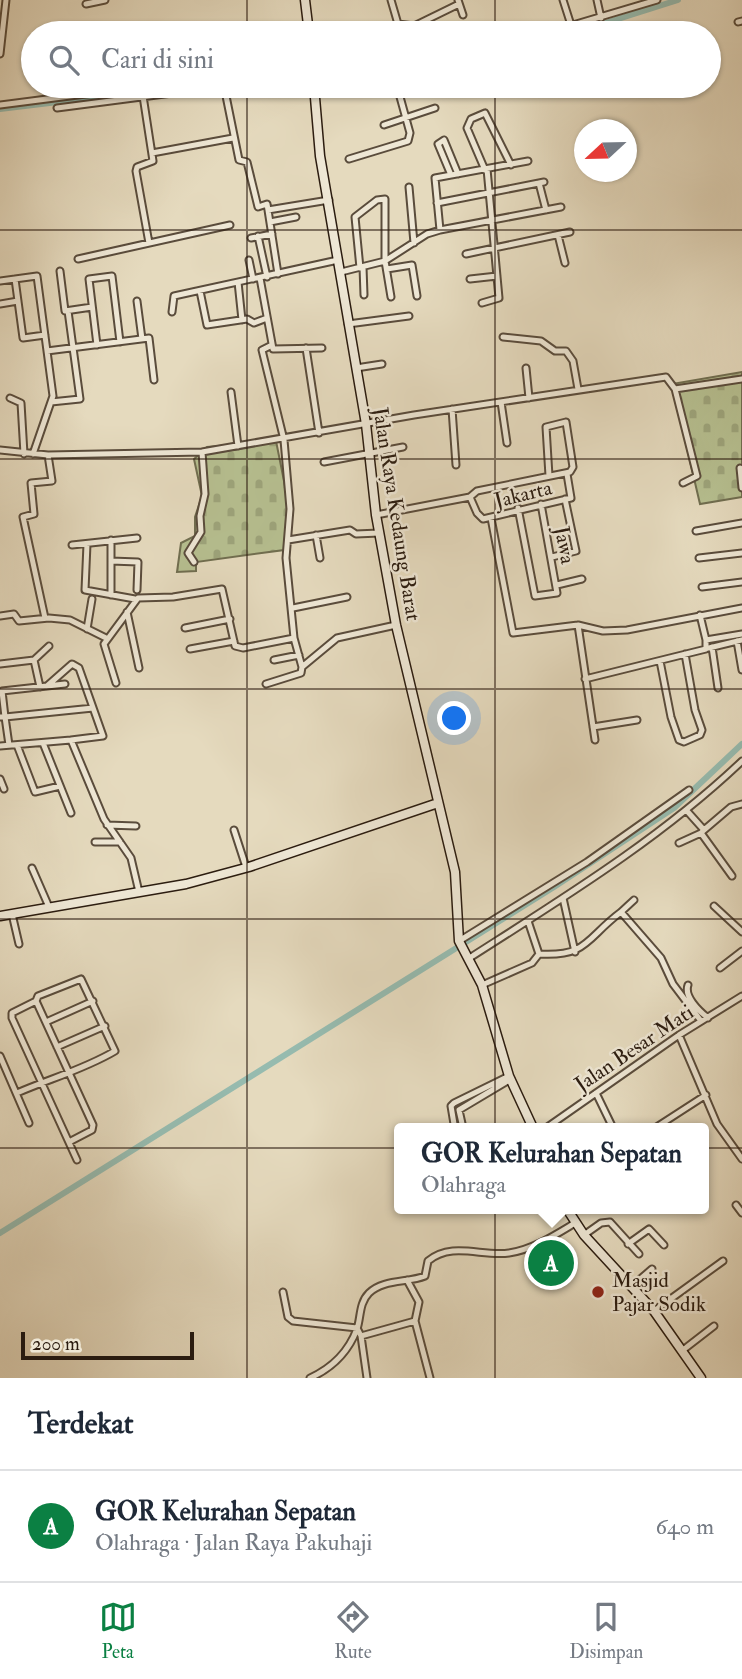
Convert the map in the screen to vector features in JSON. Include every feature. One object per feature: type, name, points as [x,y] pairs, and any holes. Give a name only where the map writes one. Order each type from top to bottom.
[{"type":"street","points":[[0,54],[2,16],[6,0]]},
{"type":"street","points":[[86,4],[105,0]]},
{"type":"street","points":[[305,0],[308,21]]},
{"type":"street","points":[[391,0],[397,21]]},
{"type":"street","points":[[563,0],[570,21]]},
{"type":"street","points":[[597,0],[601,18]]},
{"type":"street","points":[[630,0],[633,8]]},
{"type":"street","points":[[588,21],[657,0]]},
{"type":"street","points":[[423,21],[458,2],[463,15]]},
{"type":"street","points":[[0,105],[55,98]]},
{"type":"street","points":[[57,108],[129,98]]},
{"type":"street","points":[[143,98],[152,163],[137,167],[136,171],[149,243]]},
{"type":"street","points":[[227,98],[239,160],[247,162],[258,207],[267,204],[278,274]]},
{"type":"street","name":"Jalan Raya Kedaung Barat","points":[[315,98],[316,124],[366,424],[376,515],[396,625],[455,872],[460,943]]},
{"type":"street","points":[[349,159],[408,141],[410,133],[401,98]]},
{"type":"street","points":[[384,125],[435,108]]},
{"type":"street","points":[[482,303],[499,299],[486,169],[467,128],[471,118],[485,113],[511,165]]},
{"type":"street","points":[[152,153],[233,138]]},
{"type":"street","points":[[451,175],[438,144],[443,140],[458,174]]},
{"type":"street","points":[[440,230],[436,178],[528,161]]},
{"type":"street","points":[[437,203],[542,183],[546,210]]},
{"type":"street","points":[[409,187],[414,243]]},
{"type":"street","points":[[364,295],[355,217],[377,200],[384,199],[385,261],[391,297]]},
{"type":"street","points":[[268,210],[329,200]]},
{"type":"street","points":[[341,272],[385,261],[440,230],[561,207]]},
{"type":"street","points":[[270,222],[296,217]]},
{"type":"street","points":[[78,260],[230,225]]},
{"type":"street","points":[[466,254],[570,232]]},
{"type":"street","points":[[251,238],[272,234]]},
{"type":"street","points":[[558,235],[565,262]]},
{"type":"street","points":[[258,236],[260,278],[274,349],[322,348]]},
{"type":"street","points":[[249,260],[260,278]]},
{"type":"street","points":[[172,312],[173,297],[338,260]]},
{"type":"street","points":[[387,269],[412,265],[417,296]]},
{"type":"street","points":[[51,402],[80,399],[60,271]]},
{"type":"street","points":[[470,279],[496,275]]},
{"type":"street","points":[[0,281],[37,276],[53,396],[33,454]]},
{"type":"street","points":[[97,345],[89,279],[111,276],[120,342]]},
{"type":"street","points":[[15,279],[23,338],[45,335]]},
{"type":"street","points":[[238,282],[242,320]]},
{"type":"street","points":[[200,291],[207,325],[242,320],[254,323],[267,318]]},
{"type":"street","points":[[0,304],[18,301]]},
{"type":"street","points":[[137,301],[142,339]]},
{"type":"street","points":[[68,311],[92,307]]},
{"type":"street","points":[[348,324],[409,316]]},
{"type":"street","points":[[503,337],[541,341],[555,351],[566,351],[573,361],[578,390]]},
{"type":"street","points":[[47,351],[149,338],[154,380]]},
{"type":"street","points":[[266,684],[301,673],[302,667],[294,638],[286,558],[290,509],[284,440],[271,377],[262,356],[262,350],[272,345]]},
{"type":"street","points":[[306,348],[319,433]]},
{"type":"street","points":[[356,368],[382,364]]},
{"type":"street","points":[[526,368],[529,398]]},
{"type":"street","points":[[0,450],[48,455],[202,452],[452,409],[666,377],[675,389],[697,476],[682,483]]},
{"type":"street","points":[[675,389],[742,379]]},
{"type":"street","points":[[231,392],[239,446]]},
{"type":"street","points":[[10,398],[21,403],[24,454]]},
{"type":"street","points":[[500,402],[507,443]]},
{"type":"street","points":[[452,409],[456,465]]},
{"type":"street","name":"Jakarta","points":[[376,515],[470,497],[477,491],[567,474],[573,467],[566,422],[546,427],[549,476]]},
{"type":"street","points":[[324,461],[403,447]]},
{"type":"street","points":[[194,562],[188,553],[201,532],[200,516],[205,494],[202,452]]},
{"type":"street","points":[[45,618],[23,517],[34,514],[31,483],[52,481],[48,455]]},
{"type":"street","points":[[740,468],[742,488]]},
{"type":"street","name":"Jakarta","points":[[470,497],[477,513],[483,519],[491,519],[572,495],[567,474]]},
{"type":"street","points":[[552,557],[576,552],[565,499]]},
{"type":"street","name":"Jawa","points":[[518,509],[536,597],[558,593],[541,504]]},
{"type":"street","points":[[491,519],[513,633],[578,625],[603,631],[627,630],[742,608]]},
{"type":"street","points":[[696,531],[742,523]]},
{"type":"street","points":[[288,540],[350,530],[356,534],[380,533]]},
{"type":"street","points":[[316,535],[320,558]]},
{"type":"street","points":[[72,545],[137,538]]},
{"type":"street","points":[[111,540],[111,595]]},
{"type":"street","points":[[87,544],[86,590],[135,600],[222,589],[236,646],[243,648],[294,638]]},
{"type":"street","points":[[699,558],[742,553]]},
{"type":"street","points":[[111,561],[138,562],[136,590]]},
{"type":"street","points":[[557,585],[582,579]]},
{"type":"street","points":[[702,587],[742,582]]},
{"type":"street","points":[[293,608],[347,597]]},
{"type":"street","points":[[87,629],[92,600]]},
{"type":"street","points":[[116,683],[104,645],[106,638],[135,600]]},
{"type":"street","points":[[127,612],[139,668]]},
{"type":"street","points":[[0,616],[14,614],[18,621],[45,618],[69,620],[106,638]]},
{"type":"street","points":[[701,615],[718,688]]},
{"type":"street","points":[[185,628],[230,619]]},
{"type":"street","points":[[302,667],[337,638],[396,625]]},
{"type":"street","points":[[578,625],[595,740]]},
{"type":"street","points":[[706,640],[742,634]]},
{"type":"street","points":[[585,679],[739,640],[742,670]]},
{"type":"street","points":[[190,649],[234,641]]},
{"type":"street","points":[[0,664],[34,660],[49,646]]},
{"type":"street","points":[[660,661],[671,717],[679,740],[684,742],[700,735],[702,730],[695,710],[685,654]]},
{"type":"street","points":[[274,660],[299,655]]},
{"type":"street","points":[[34,660],[44,686]]},
{"type":"street","points":[[0,746],[103,736],[79,667],[72,664],[44,686]]},
{"type":"street","points":[[9,745],[2,717],[1,691],[65,684]]},
{"type":"street","points":[[2,717],[93,708]]},
{"type":"street","points":[[593,727],[637,720]]},
{"type":"street","points":[[71,740],[107,825],[131,858],[139,892]]},
{"type":"street","points":[[43,743],[71,813]]},
{"type":"street","points":[[17,745],[35,792],[60,786]]},
{"type":"street","points":[[467,957],[563,898],[687,811],[742,761]]},
{"type":"street","points":[[0,779],[4,789]]},
{"type":"street","points":[[531,1123],[510,1078],[482,985],[460,943],[587,862],[688,790]]},
{"type":"street","points":[[0,916],[186,884],[246,867],[438,803]]},
{"type":"street","points":[[679,844],[702,831],[730,807],[742,804]]},
{"type":"street","points":[[687,811],[732,876]]},
{"type":"street","points":[[107,825],[136,826]]},
{"type":"street","points":[[234,830],[246,867]]},
{"type":"street","points":[[95,842],[120,842]]},
{"type":"street","points":[[587,862],[595,874]]},
{"type":"street","points":[[32,869],[49,907]]},
{"type":"street","points":[[563,898],[575,951]]},
{"type":"street","points":[[539,954],[565,955],[575,951],[589,943],[599,928],[635,900]]},
{"type":"street","points":[[714,906],[742,932]]},
{"type":"street","points":[[621,912],[661,958],[673,984],[701,1021]]},
{"type":"street","points":[[12,914],[19,944]]},
{"type":"street","points":[[528,921],[539,954]]},
{"type":"street","points":[[720,968],[742,951]]},
{"type":"street","points":[[482,985],[532,963],[539,954]]},
{"type":"street","points":[[17,1093],[42,1082],[115,1052],[82,980],[78,979],[38,996],[36,1001],[12,1013],[12,1018],[42,1082],[77,1160]]},
{"type":"street","points":[[688,985],[687,992],[697,1009],[708,1018]]},
{"type":"street","name":"Jalan Besar Mati","points":[[553,1123],[679,1035],[742,996]]},
{"type":"street","points":[[36,1001],[93,1125],[92,1130],[69,1142]]},
{"type":"street","points":[[46,1022],[93,1001]]},
{"type":"street","points":[[57,1047],[104,1026]]},
{"type":"street","points":[[679,1035],[717,1124],[742,1159]]},
{"type":"street","points":[[0,1056],[29,1123]]},
{"type":"street","points":[[454,1123],[451,1106],[454,1103],[510,1078]]},
{"type":"street","points":[[462,1123],[459,1110],[510,1078]]},
{"type":"street","points":[[596,1093],[610,1123]]},
{"type":"street","points":[[663,1123],[706,1095]]},
{"type":"street","points":[[736,1205],[742,1213]]},
{"type":"street","points":[[570,1214],[584,1235],[654,1311],[701,1378]]},
{"type":"street","points":[[584,1235],[608,1222],[639,1254]]},
{"type":"street","points":[[310,1378],[334,1366],[357,1328],[363,1303],[371,1291],[389,1283],[426,1276],[428,1262],[440,1254],[473,1250],[514,1252],[575,1223]]},
{"type":"street","points":[[628,1244],[649,1229],[664,1245]]},
{"type":"street","points":[[654,1311],[723,1261]]},
{"type":"street","points":[[631,1287],[652,1269]]},
{"type":"street","points":[[407,1280],[419,1303],[415,1321],[430,1378]]},
{"type":"street","points":[[283,1292],[291,1320],[357,1328]]},
{"type":"street","points":[[361,1336],[415,1321]]},
{"type":"street","points":[[683,1350],[714,1326]]},
{"type":"street","points":[[357,1328],[361,1336],[367,1378]]},
{"type":"green space","points":[[742,372],[742,497],[700,504],[672,384]]},
{"type":"green space","points":[[276,441],[290,511],[284,550],[196,562],[196,571],[177,572],[181,543],[195,536],[195,517],[202,496],[194,459],[207,447],[229,445],[234,450]]},
{"type":"waterway","points":[[612,21],[678,0]]},
{"type":"waterway","points":[[0,109],[91,98]]},
{"type":"waterway","points":[[0,1233],[554,887],[674,808],[742,744]]},
{"type":"place","name":"GOR Kelurahan Sepatan","points":[[551,1263]]},
{"type":"place","name":"Masjid Pajar Sodik","points":[[598,1292]]}]
